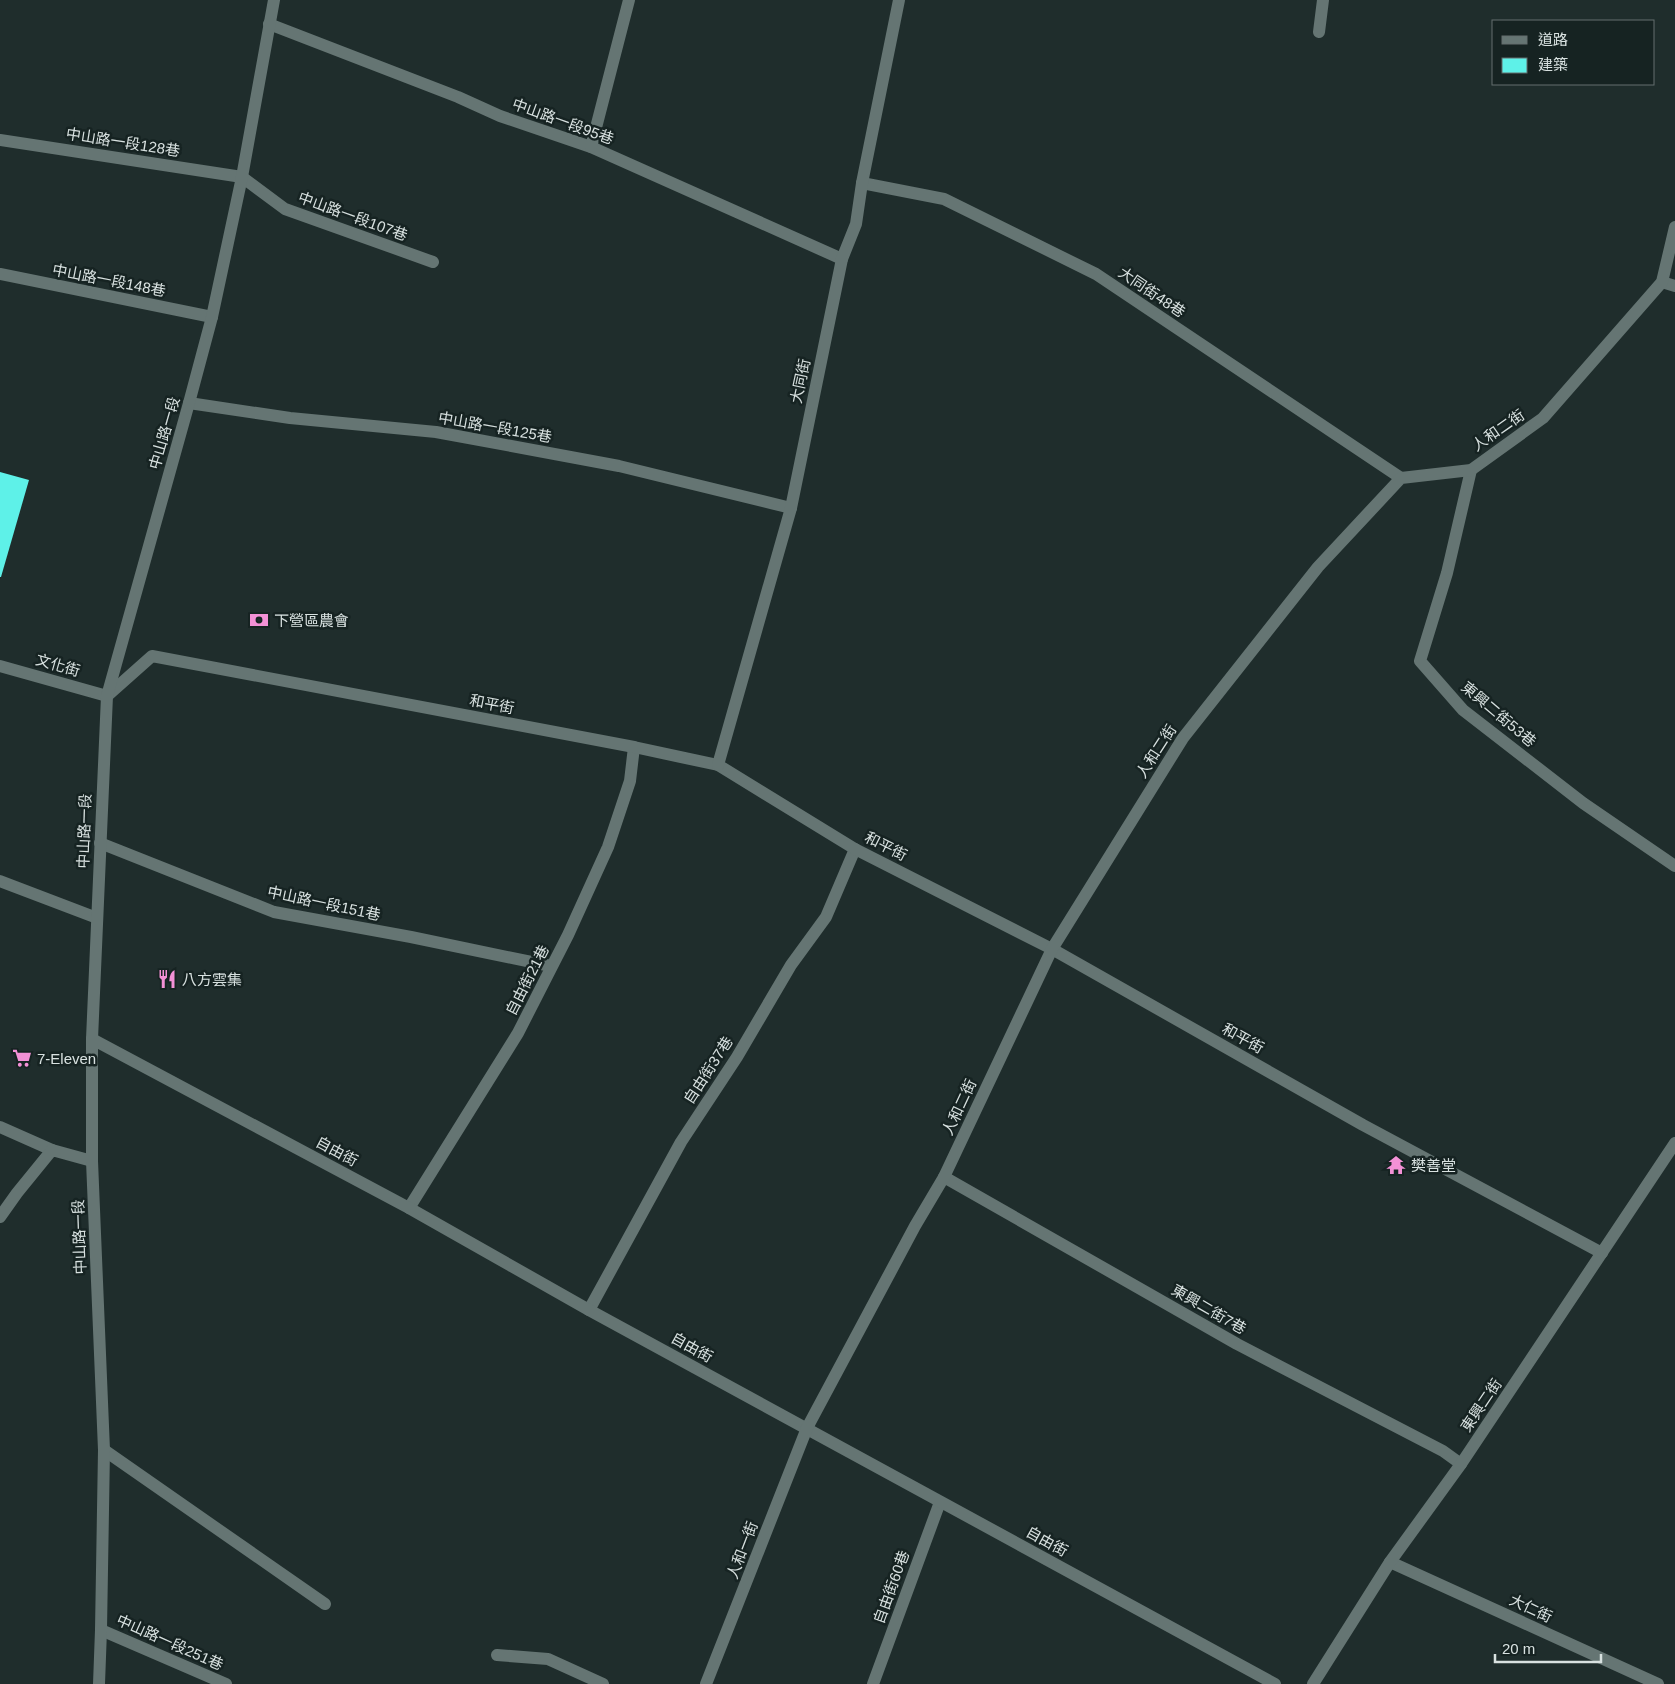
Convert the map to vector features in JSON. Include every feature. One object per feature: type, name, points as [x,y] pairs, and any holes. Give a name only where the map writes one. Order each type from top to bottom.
[{"type":"street","name":"中山路一段","points":[[99,1684],[104,1450],[92,1161],[92,1039],[107,696],[212,317],[242,177],[274,0]]},
{"type":"street","points":[[591,147],[629,0]]},
{"type":"street","name":"大同街","points":[[718,765],[791,508],[842,260],[856,224],[862,183],[899,0]]},
{"type":"street","points":[[1319,32],[1323,0]]},
{"type":"street","name":"中山路一段95巷","points":[[269,24],[458,97],[500,116],[591,147],[842,260]]},
{"type":"street","name":"中山路一段128巷","points":[[0,140],[242,177]]},
{"type":"street","name":"中山路一段107巷","points":[[242,177],[285,208],[433,262]]},
{"type":"street","name":"大同街48巷","points":[[862,183],[944,199],[1096,274],[1401,478]]},
{"type":"street","name":"人和二街","points":[[807,1428],[915,1226],[944,1177],[1052,949],[1183,738],[1318,567],[1401,478],[1471,470],[1543,418],[1662,282],[1675,227]]},
{"type":"street","name":"中山路一段148巷","points":[[0,274],[212,317]]},
{"type":"street","points":[[1662,282],[1675,286]]},
{"type":"street","name":"中山路一段125巷","points":[[189,403],[290,418],[436,432],[619,466],[791,508]]},
{"type":"street","name":"東興二街53巷","points":[[1471,470],[1447,573],[1420,661],[1463,710],[1583,803],[1675,866]]},
{"type":"street","name":"和平街","points":[[107,696],[152,656],[634,747],[718,765],[855,849],[1052,949],[1363,1125],[1602,1253]]},
{"type":"street","name":"文化街","points":[[0,666],[107,696]]},
{"type":"street","name":"自由街21巷","points":[[409,1208],[518,1033],[568,935],[608,847],[630,780],[634,747]]},
{"type":"street","name":"中山路一段151巷","points":[[100,843],[274,912],[411,937],[551,966]]},
{"type":"street","name":"自由街37巷","points":[[590,1310],[681,1142],[737,1057],[790,965],[826,917],[855,849]]},
{"type":"street","points":[[0,881],[97,918]]},
{"type":"street","name":"自由街","points":[[92,1039],[409,1208],[590,1310],[1275,1684]]},
{"type":"street","points":[[0,1127],[52,1150],[92,1161]]},
{"type":"street","name":"東興二街","points":[[1312,1684],[1390,1562],[1461,1464],[1675,1142]]},
{"type":"street","points":[[0,1217],[52,1150]]},
{"type":"street","name":"東興二街7巷","points":[[944,1177],[1237,1344],[1443,1451],[1461,1464]]},
{"type":"street","name":"人和一街","points":[[706,1684],[807,1428]]},
{"type":"street","points":[[104,1450],[325,1604]]},
{"type":"street","name":"自由街60巷","points":[[872,1684],[940,1502]]},
{"type":"street","name":"大仁街","points":[[1390,1562],[1658,1684]]},
{"type":"street","name":"中山路一段251巷","points":[[101,1630],[226,1684]]},
{"type":"street","points":[[496,1655],[548,1659],[603,1684]]},
{"type":"building","points":[[0,472],[29,480],[1,577],[0,577]]},
{"type":"place","name":"下營區農會","points":[[259,620]]},
{"type":"place","name":"八方雲集","points":[[167,979]]},
{"type":"place","name":"7-Eleven","points":[[22,1058]]},
{"type":"place","name":"樊善堂","points":[[1396,1165]]}]
